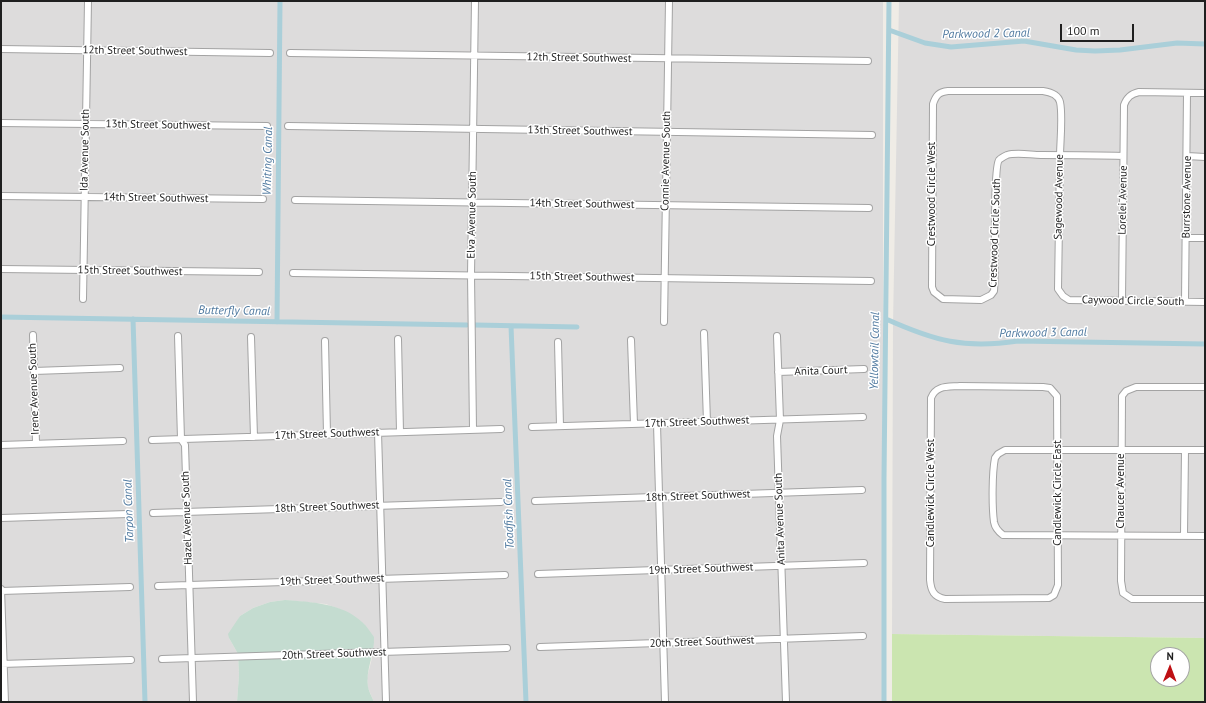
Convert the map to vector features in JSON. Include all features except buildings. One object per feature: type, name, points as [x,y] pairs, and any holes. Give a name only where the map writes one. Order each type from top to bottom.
[{"type":"street","name":"Ida Avenue South","points":[[83,299],[88,1]]},
{"type":"street","name":"Elva Avenue South","points":[[473,430],[471,275],[475,1]]},
{"type":"street","name":"Connie Avenue South","points":[[664,322],[668,1]]},
{"type":"street","name":"12th Street Southwest","points":[[1,49],[270,53]]},
{"type":"street","name":"12th Street Southwest","points":[[290,53],[868,62]]},
{"type":"street","name":"Crestwood Circle West","points":[[934,292],[932,287],[933,104],[935,97],[941,92],[948,91],[1043,91],[1049,92],[1057,97]]},
{"type":"street","name":"Lorelei Avenue","points":[[1122,301],[1124,105],[1126,99],[1133,93],[1188,93]]},
{"type":"street","points":[[1188,93],[1205,93]]},
{"type":"street","name":"Burrstone Avenue","points":[[1185,301],[1188,93]]},
{"type":"street","name":"Sagewood Avenue","points":[[1057,97],[1060,102],[1058,289],[1063,296]]},
{"type":"street","name":"13th Street Southwest","points":[[1,123],[267,126]]},
{"type":"street","name":"13th Street Southwest","points":[[288,126],[872,134]]},
{"type":"street","name":"Crestwood Circle South","points":[[934,292],[943,299],[980,300],[986,298],[994,291],[997,164],[1000,159],[1007,155],[1060,155]]},
{"type":"street","points":[[1060,155],[1123,156]]},
{"type":"street","points":[[1187,156],[1205,156]]},
{"type":"street","name":"14th Street Southwest","points":[[1,196],[85,196],[263,200]]},
{"type":"street","name":"14th Street Southwest","points":[[295,200],[869,208]]},
{"type":"street","points":[[1186,238],[1205,238]]},
{"type":"street","name":"15th Street Southwest","points":[[1,269],[260,272]]},
{"type":"street","name":"15th Street Southwest","points":[[293,273],[871,281]]},
{"type":"street","name":"Caywood Circle South","points":[[1063,296],[1070,300],[1205,302]]},
{"type":"street","points":[[704,333],[707,422]]},
{"type":"street","name":"Irene Avenue South","points":[[33,335],[36,444]]},
{"type":"street","name":"Hazel Avenue South","points":[[178,336],[181,439],[185,444],[193,702]]},
{"type":"street","name":"Anita Avenue South","points":[[777,336],[780,420],[777,436],[786,702]]},
{"type":"street","points":[[251,337],[254,437]]},
{"type":"street","points":[[398,339],[400,432]]},
{"type":"street","points":[[631,340],[634,424]]},
{"type":"street","points":[[325,341],[327,434]]},
{"type":"street","points":[[558,342],[560,426]]},
{"type":"street","points":[[34,371],[120,368]]},
{"type":"street","name":"Anita Court","points":[[778,372],[864,369]]},
{"type":"street","name":"Candlewick Circle West","points":[[1054,391],[1050,388],[1043,387],[960,386],[942,387],[933,393],[931,398],[930,572],[933,592],[939,598],[1042,599],[1049,598],[1054,595]]},
{"type":"street","name":"Chaucer Avenue","points":[[1205,387],[1133,387],[1126,391],[1122,396],[1121,450],[1121,587],[1123,593],[1132,599],[1205,599]]},
{"type":"street","name":"Candlewick Circle East","points":[[1054,391],[1057,396],[1058,450],[1058,585],[1054,595]]},
{"type":"street","name":"17th Street Southwest","points":[[532,428],[863,417]]},
{"type":"street","points":[[656,424],[665,702]]},
{"type":"street","name":"17th Street Southwest","points":[[152,440],[501,429]]},
{"type":"street","points":[[378,432],[386,702]]},
{"type":"street","points":[[1,445],[123,441]]},
{"type":"street","points":[[1205,450],[1005,450],[998,454],[994,464],[994,524],[999,532],[1003,534],[1058,536],[1205,536]]},
{"type":"street","points":[[1184,535],[1185,450]]},
{"type":"street","name":"18th Street Southwest","points":[[535,501],[862,490]]},
{"type":"street","name":"18th Street Southwest","points":[[153,513],[501,502]]},
{"type":"street","points":[[1,518],[128,514]]},
{"type":"street","name":"19th Street Southwest","points":[[538,574],[864,563]]},
{"type":"street","name":"19th Street Southwest","points":[[158,586],[505,575]]},
{"type":"street","points":[[5,702],[2,664],[1,590],[130,587]]},
{"type":"street","name":"20th Street Southwest","points":[[540,647],[863,636]]},
{"type":"street","name":"20th Street Southwest","points":[[162,659],[507,648]]},
{"type":"street","points":[[2,664],[131,660]]},
{"type":"shaded area","points":[[1,1],[883,1],[883,702],[374,702],[368,688],[367,678],[373,654],[365,625],[342,610],[326,604],[285,600],[270,602],[253,608],[240,616],[229,638],[238,654],[239,675],[237,702],[1,702]]},
{"type":"shaded area","points":[[899,1],[1205,1],[1205,638],[892,634],[893,324]]},
{"type":"green space","points":[[285,600],[316,603],[336,607],[354,616],[365,625],[374,637],[367,681],[368,689],[374,702],[237,702],[239,675],[238,654],[228,634],[240,616],[253,608],[270,602]]},
{"type":"green space","points":[[892,634],[1205,638],[1205,702],[892,702]]},
{"type":"waterway","name":"Whiting Canal","points":[[277,322],[280,1]]},
{"type":"waterway","name":"Yellowtail Canal","points":[[884,702],[884,478],[889,1]]},
{"type":"waterway","name":"Parkwood 2 Canal","points":[[889,30],[925,43],[951,47],[1024,41],[1076,50],[1095,51],[1120,50],[1177,43],[1205,44]]},
{"type":"waterway","name":"Butterfly Canal","points":[[1,317],[467,325]]},
{"type":"waterway","name":"Tarpon Canal","points":[[133,319],[145,702]]},
{"type":"waterway","name":"Parkwood 3 Canal","points":[[886,319],[935,338],[965,343],[981,344],[1018,341],[1205,344]]},
{"type":"waterway","name":"Butterfly Canal","points":[[475,325],[577,327]]},
{"type":"waterway","name":"Toadfish Canal","points":[[511,326],[526,702]]}]
